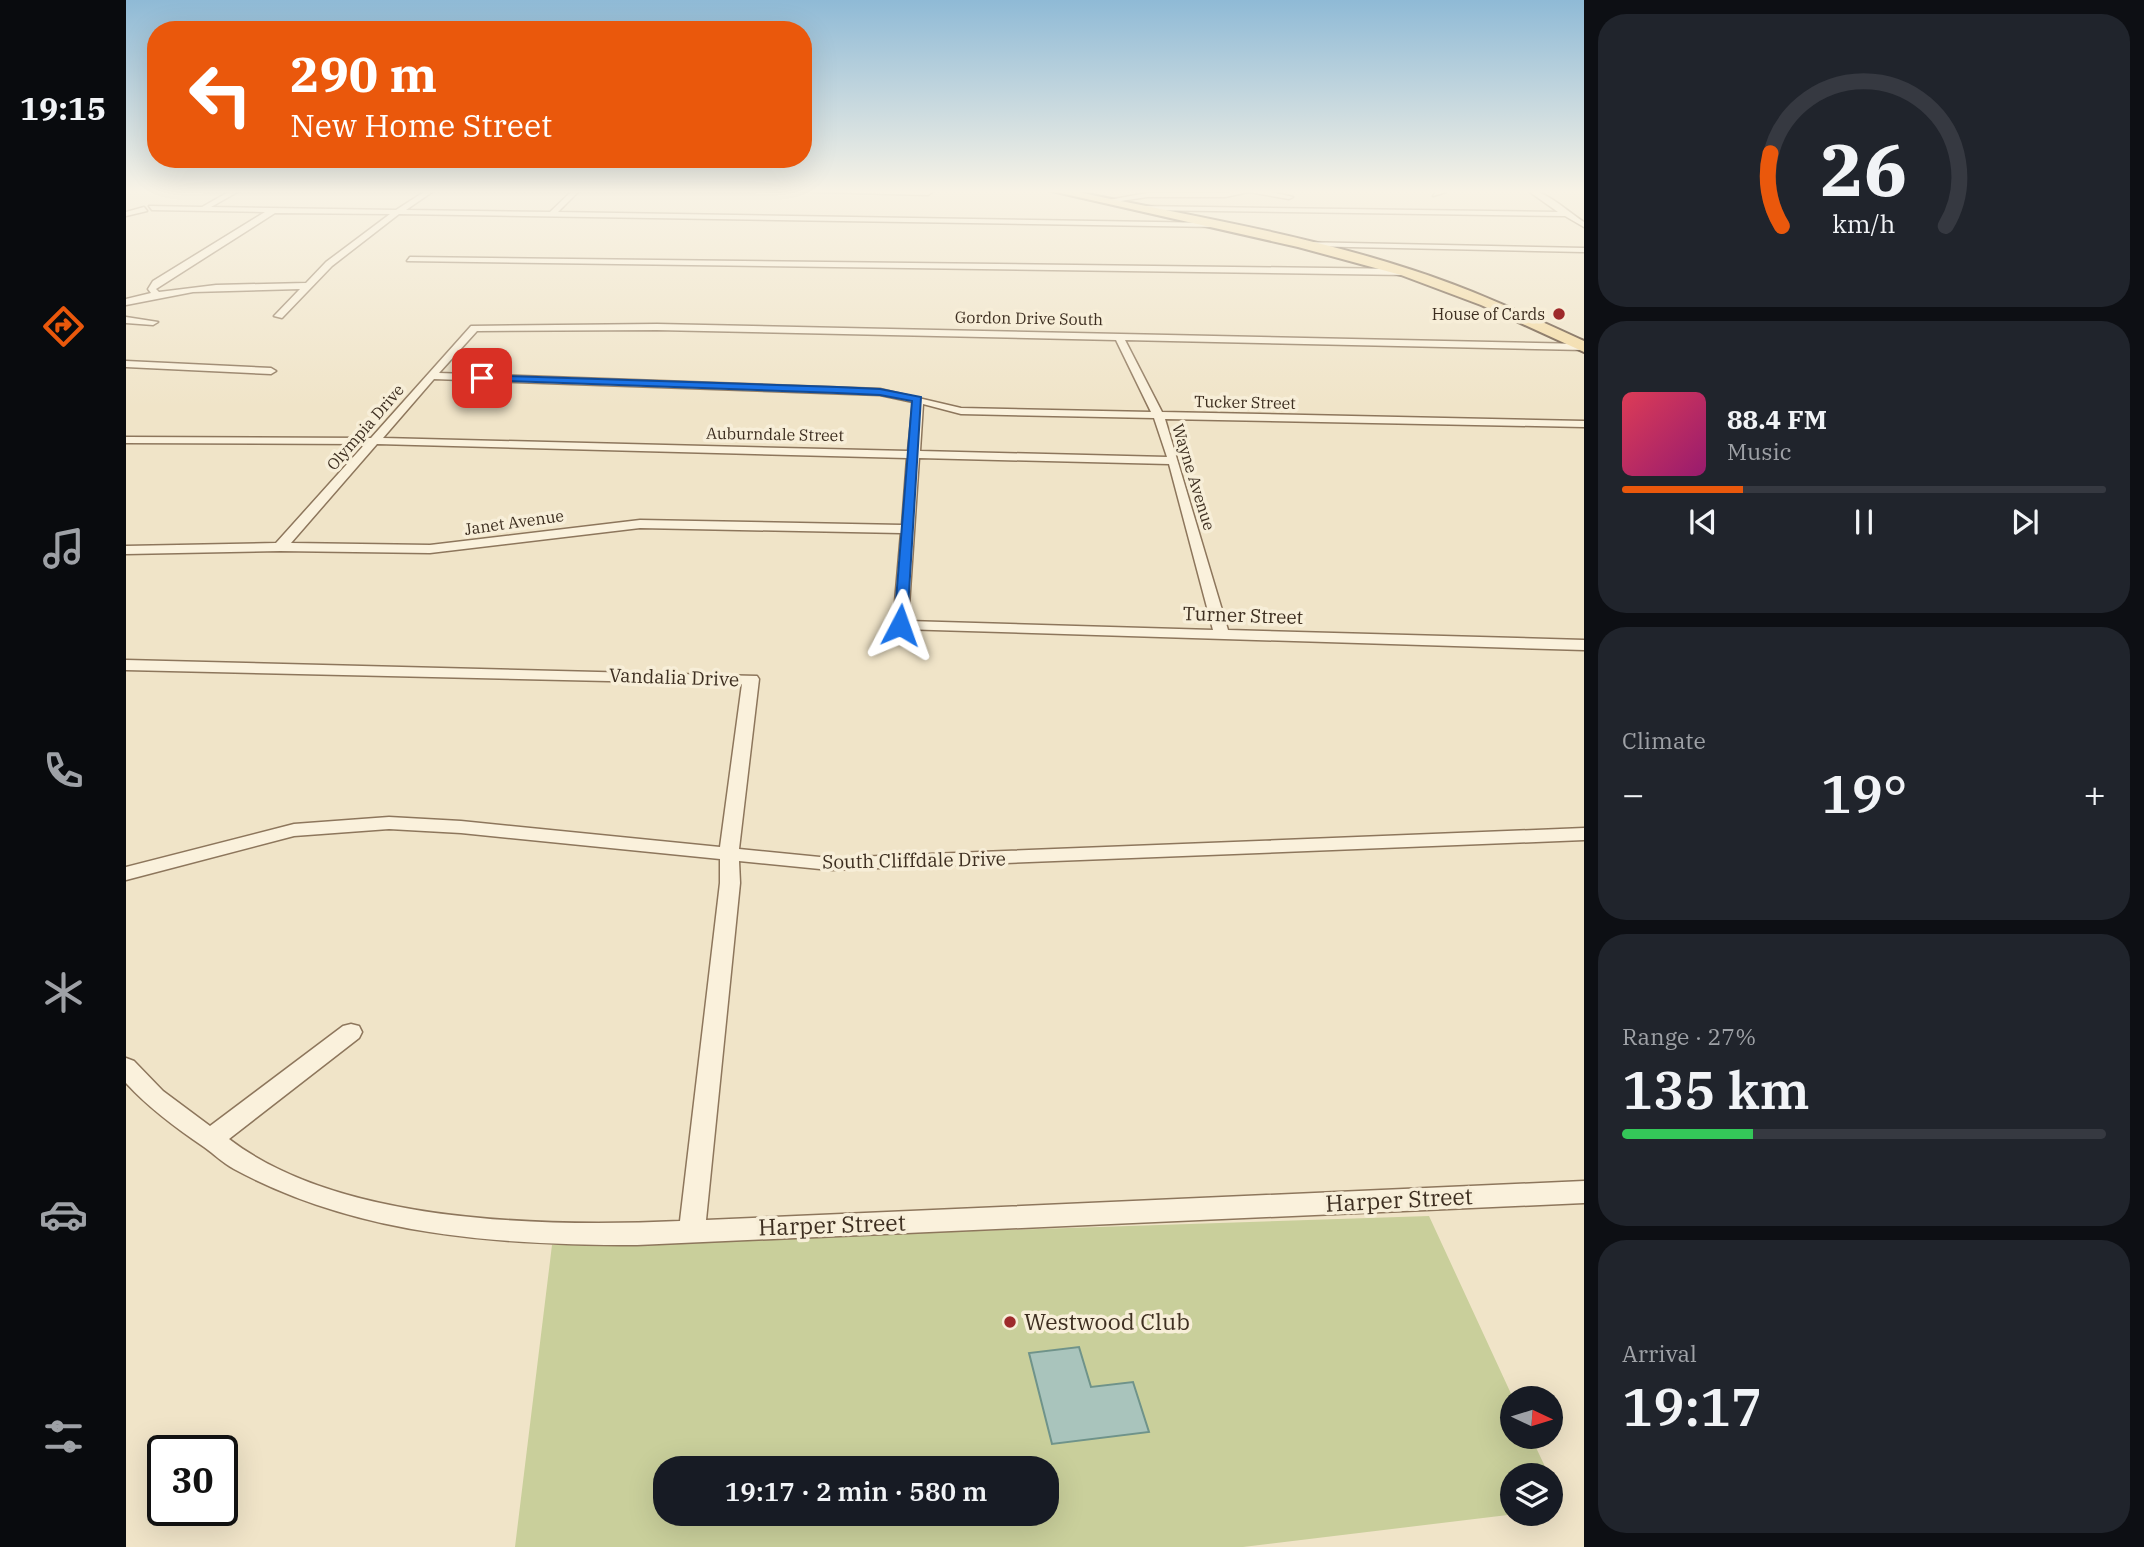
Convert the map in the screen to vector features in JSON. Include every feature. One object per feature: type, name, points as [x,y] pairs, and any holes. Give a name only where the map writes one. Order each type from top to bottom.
[{"type":"main road","points":[[1369,262],[1406,272],[1486,302],[1584,347]]},
{"type":"street","points":[[156,294],[152,289],[156,283],[190,262]]},
{"type":"street","points":[[279,316],[331,262]]},
{"type":"street","points":[[655,262],[1406,272]]},
{"type":"street","points":[[126,302],[156,294],[216,287],[307,286]]},
{"type":"street","points":[[126,320],[153,322]]},
{"type":"street","name":"Gordon Drive South","points":[[474,328],[646,327],[1118,335],[1584,347]]},
{"type":"street","name":"Olympia Drive","points":[[280,547],[474,328]]},
{"type":"street","name":"Wayne Avenue","points":[[1118,335],[1159,416],[1222,634]]},
{"type":"street","points":[[1566,338],[1584,336]]},
{"type":"street","points":[[126,364],[271,371]]},
{"type":"street","name":"Tucker Street","points":[[430,376],[880,392],[917,405],[961,411],[1584,424]]},
{"type":"street","points":[[907,529],[917,405]]},
{"type":"street","name":"Auburndale Street","points":[[126,440],[376,441],[1174,461]]},
{"type":"street","name":"Janet Avenue","points":[[126,550],[280,547],[430,550],[640,524],[907,529]]},
{"type":"street","name":"Turner Street","points":[[907,529],[900,625],[1584,645]]},
{"type":"street","name":"Vandalia Drive","points":[[126,664],[751,679],[729,854],[730,883],[692,1230]]},
{"type":"street","name":"South Cliffdale Drive","points":[[126,874],[294,830],[389,823],[461,827],[843,864],[1584,834]]},
{"type":"street","points":[[211,1139],[351,1032]]},
{"type":"street","name":"Harper Street","points":[[126,1067],[143,1088],[191,1128],[240,1160],[300,1188],[379,1213],[461,1228],[552,1234],[692,1230],[1584,1192]]},
{"type":"green space","name":"Westwood Club","points":[[1429,1216],[1507,1386],[1500,1386],[1500,1449],[1537,1449],[1543,1463],[1500,1463],[1500,1516],[1243,1547],[515,1547],[552,1245]]},
{"type":"water","points":[[1079,1347],[1091,1387],[1133,1382],[1149,1432],[1052,1444],[1029,1353]]},
{"type":"place","name":"House of Cards","points":[[1559,314]]},
{"type":"place","name":"Westwood Club","points":[[1010,1322]]},
{"type":"route","points":[[482,378],[880,392],[918,400],[900,625]]}]
